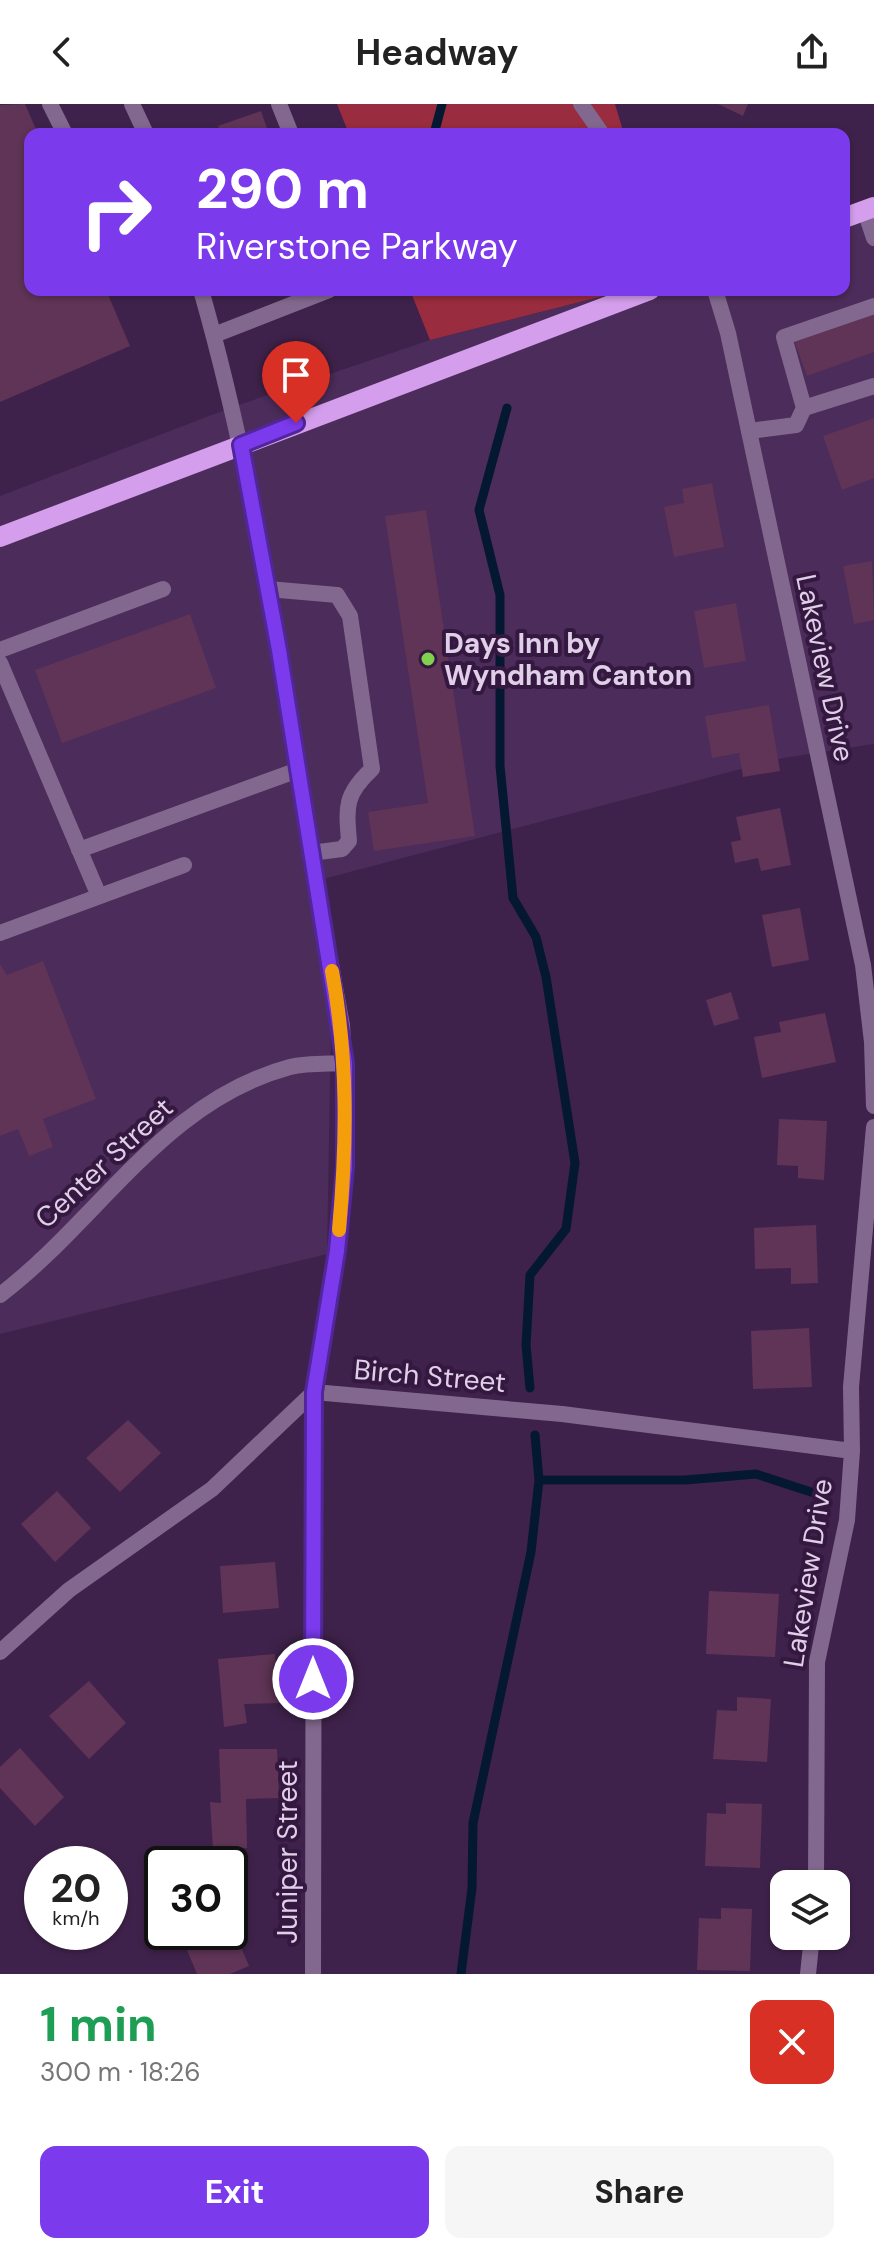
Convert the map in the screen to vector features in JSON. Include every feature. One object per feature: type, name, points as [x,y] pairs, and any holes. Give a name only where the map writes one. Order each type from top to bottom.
[{"type":"main road","points":[[850,216],[869,209]]},
{"type":"main road","points":[[0,537],[634,296]]},
{"type":"street","points":[[50,104],[62,128]]},
{"type":"street","points":[[132,104],[143,128]]},
{"type":"street","points":[[279,104],[289,128]]},
{"type":"street","points":[[581,104],[598,128]]},
{"type":"street","points":[[869,209],[874,238]]},
{"type":"street","name":"Juniper Street","points":[[203,296],[241,445],[268,589],[345,1063],[344,1183],[334,1278],[314,1392],[310,1971]]},
{"type":"street","points":[[214,335],[314,296]]},
{"type":"street","name":"Lakeview Drive","points":[[716,296],[749,431],[863,965],[872,1042],[874,1106]]},
{"type":"street","points":[[749,431],[796,425],[804,408],[784,337],[874,306]]},
{"type":"street","points":[[804,408],[874,386]]},
{"type":"street","points":[[0,650],[163,589]]},
{"type":"street","points":[[268,589],[337,595],[350,616],[372,769],[353,786],[347,808],[349,841],[342,849],[311,853]]},
{"type":"street","points":[[0,663],[99,896]]},
{"type":"street","points":[[79,850],[298,770]]},
{"type":"street","points":[[0,933],[184,865]]},
{"type":"street","name":"Center Street","points":[[0,1295],[159,1139],[205,1105],[248,1083],[292,1067],[345,1063]]},
{"type":"street","name":"Lakeview Drive","points":[[816,1870],[817,1662],[847,1520],[852,1451],[851,1387],[874,1127]]},
{"type":"street","name":"Birch Street","points":[[0,1652],[69,1590],[212,1489],[314,1392],[562,1414],[852,1451]]},
{"type":"street","points":[[808,1974],[811,1950]]},
{"type":"shaded area","points":[[337,104],[615,104],[622,128],[347,128]]},
{"type":"shaded area","points":[[874,196],[874,744],[783,758],[308,883],[331,1022],[327,1254],[0,1334],[0,496],[230,408],[430,340],[603,296],[850,296],[850,206]]},
{"type":"shaded area","points":[[412,296],[603,296],[430,340]]},
{"type":"building","points":[[25,104],[35,128],[24,128],[24,296],[109,296],[130,346],[0,402],[0,105]]},
{"type":"building","points":[[718,104],[748,104],[743,116]]},
{"type":"building","points":[[261,111],[267,128],[219,128]]},
{"type":"building","points":[[874,311],[874,352],[807,376],[794,340]]},
{"type":"building","points":[[874,418],[874,478],[842,490],[823,436]]},
{"type":"building","points":[[712,483],[724,547],[674,557],[664,507],[684,503],[682,489]]},
{"type":"building","name":"Days Inn by Wyndham Canton","points":[[426,510],[475,836],[374,851],[368,812],[428,803],[385,516]]},
{"type":"building","points":[[872,561],[874,620],[854,624],[843,566]]},
{"type":"building","points":[[736,603],[746,661],[704,668],[694,611]]},
{"type":"building","points":[[190,614],[216,688],[62,743],[35,670]]},
{"type":"building","points":[[769,705],[780,771],[743,777],[739,753],[712,758],[705,716]]},
{"type":"building","points":[[780,808],[791,865],[761,871],[758,858],[735,863],[731,842],[741,840],[736,817]]},
{"type":"building","points":[[800,908],[809,960],[772,967],[762,915]]},
{"type":"building","points":[[43,961],[96,1099],[43,1119],[53,1147],[29,1156],[18,1129],[0,1136],[0,964],[7,975]]},
{"type":"building","points":[[731,992],[739,1019],[714,1026],[706,1000]]},
{"type":"building","points":[[825,1013],[836,1062],[762,1078],[754,1037],[781,1032],[779,1022]]},
{"type":"building","points":[[779,1119],[827,1121],[824,1180],[798,1178],[798,1166],[777,1165]]},
{"type":"building","points":[[816,1225],[818,1283],[791,1284],[791,1268],[755,1269],[754,1228]]},
{"type":"building","points":[[809,1328],[812,1387],[753,1389],[751,1331]]},
{"type":"building","points":[[128,1420],[161,1453],[120,1492],[86,1458]]},
{"type":"building","points":[[57,1491],[91,1528],[55,1562],[21,1524]]},
{"type":"building","points":[[275,1562],[279,1608],[223,1613],[220,1566]]},
{"type":"building","points":[[709,1591],[779,1594],[775,1657],[706,1654]]},
{"type":"building","points":[[275,1654],[279,1703],[244,1704],[247,1723],[224,1727],[218,1659]]},
{"type":"building","points":[[89,1681],[126,1723],[89,1759],[49,1716]]},
{"type":"building","points":[[737,1697],[771,1699],[767,1762],[713,1759],[717,1710],[737,1711]]},
{"type":"building","points":[[20,1748],[64,1797],[35,1826],[0,1788],[0,1767]]},
{"type":"building","points":[[219,1749],[277,1749],[279,1798],[246,1799],[247,1846],[213,1846],[210,1802],[221,1803]]},
{"type":"building","points":[[726,1803],[762,1804],[760,1868],[705,1866],[707,1813],[726,1814]]},
{"type":"building","points":[[721,1908],[752,1909],[750,1971],[697,1970],[699,1918],[721,1919]]},
{"type":"building","points":[[187,1950],[242,1950],[249,1966],[230,1974],[197,1974]]},
{"type":"waterway","points":[[436,128],[442,104]]},
{"type":"waterway","points":[[507,408],[479,510],[500,595],[500,766],[513,898],[536,937],[546,977],[575,1163],[566,1229],[530,1275],[526,1345],[530,1388]]},
{"type":"waterway","points":[[461,1974],[472,1888],[473,1823],[531,1552],[539,1480],[535,1435]]},
{"type":"waterway","points":[[539,1480],[685,1480],[756,1474],[814,1493]]},
{"type":"slow traffic","points":[[332,971],[342,1025],[347,1115],[339,1230]]},
{"type":"place","name":"Days Inn by Wyndham Canton","points":[[428,659]]},
{"type":"route","points":[[296,423],[241,445],[279,650],[342,1025],[345,1063],[345,1167],[334,1278],[314,1392],[313,1679]]}]
